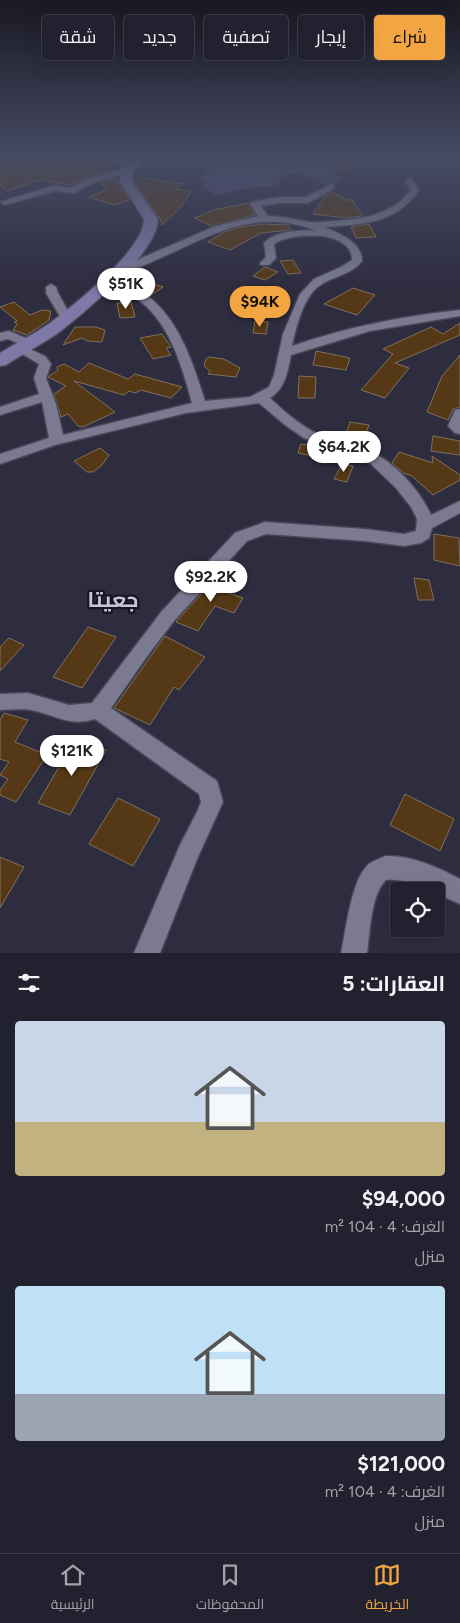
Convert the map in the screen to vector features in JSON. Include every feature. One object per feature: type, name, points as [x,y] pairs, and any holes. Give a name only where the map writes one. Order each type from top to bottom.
[{"type":"street","points":[[5,202],[14,199]]},
{"type":"street","points":[[0,361],[55,327],[122,270],[141,244],[151,224],[152,219],[138,199]]},
{"type":"street","points":[[266,220],[256,204],[279,200],[309,199]]},
{"type":"street","points":[[309,225],[351,222],[382,216],[397,210],[409,199]]},
{"type":"street","points":[[0,459],[58,440],[200,406],[227,404],[261,398],[270,393],[276,386],[289,334],[309,288],[316,283],[344,272],[357,261],[356,250],[330,233],[309,225],[285,220],[266,220],[234,222],[151,260],[122,270]]},
{"type":"street","points":[[265,263],[271,258],[269,243],[272,240],[298,235],[330,233]]},
{"type":"street","points":[[106,282],[137,294],[150,303],[169,328],[189,370],[200,406]]},
{"type":"street","points":[[51,287],[52,293],[66,318]]},
{"type":"street","points":[[284,353],[325,338],[421,318],[460,313]]},
{"type":"street","points":[[289,334],[325,338]]},
{"type":"street","points":[[0,337],[9,335],[45,364],[40,378],[58,440]]},
{"type":"street","points":[[0,411],[46,396]]},
{"type":"street","points":[[0,702],[28,701],[64,713],[74,714],[86,714],[98,710],[168,616],[241,537],[265,528],[365,535],[404,540],[416,539],[424,534],[425,519],[416,502],[380,463],[361,453],[307,435],[289,423],[261,398]]},
{"type":"street","points":[[460,413],[455,426],[460,430]]},
{"type":"street","points":[[425,525],[460,506]]},
{"type":"street","points":[[98,710],[209,788],[212,802],[188,853],[147,953]]},
{"type":"street","points":[[354,953],[366,892],[377,872],[388,868],[415,871],[441,881],[460,892]]},
{"type":"shaded area","points":[[256,293],[277,293],[276,315],[254,314]]},
{"type":"building","points":[[97,199],[129,200],[114,205]]},
{"type":"building","points":[[147,199],[186,199],[180,208],[162,225],[160,218]]},
{"type":"building","points":[[323,199],[346,199],[352,200],[363,216],[347,218],[313,214]]},
{"type":"building","points":[[248,203],[255,215],[211,226],[195,218],[213,210]]},
{"type":"building","points":[[264,224],[288,225],[291,230],[261,233],[230,250],[208,242],[224,232],[241,227]]},
{"type":"building","points":[[369,224],[376,237],[356,238],[351,227]]},
{"type":"building","points":[[293,260],[301,273],[288,274],[280,261]]},
{"type":"building","points":[[265,267],[278,272],[265,280],[253,276]]},
{"type":"building","points":[[151,283],[163,287],[150,296],[142,290]]},
{"type":"building","points":[[353,288],[375,295],[357,315],[324,304]]},
{"type":"building","points":[[130,298],[135,317],[120,318],[117,303],[124,303]]},
{"type":"building","points":[[14,302],[30,315],[42,310],[51,311],[49,320],[27,335],[13,330],[17,324],[14,322],[17,321],[0,307]]},
{"type":"building","points":[[255,321],[268,322],[266,334],[253,333]]},
{"type":"building","points":[[460,323],[460,335],[395,363],[409,368],[385,398],[361,390],[393,354],[383,349],[431,327],[443,334]]},
{"type":"building","points":[[75,327],[96,327],[105,330],[102,342],[87,341],[82,338],[63,345]]},
{"type":"building","points":[[162,334],[171,347],[166,348],[171,355],[153,359],[140,338]]},
{"type":"building","points":[[316,351],[350,358],[346,370],[313,365]]},
{"type":"building","points":[[460,355],[460,407],[453,409],[448,420],[427,412],[442,376]]},
{"type":"building","points":[[209,357],[224,359],[240,368],[236,377],[208,374],[210,371],[204,366],[206,359]]},
{"type":"building","points":[[89,363],[128,379],[135,374],[182,387],[171,398],[141,390],[135,393],[129,391],[124,395],[74,381],[115,412],[83,427],[78,426],[68,414],[61,417],[54,394],[66,386],[48,377],[58,370],[57,367],[64,364],[79,372]]},
{"type":"building","points":[[299,376],[316,377],[315,398],[298,398]]},
{"type":"building","points":[[350,422],[369,425],[363,441],[345,436]]},
{"type":"building","points":[[433,436],[460,441],[460,455],[431,451]]},
{"type":"building","points":[[301,444],[321,447],[321,458],[298,453]]},
{"type":"building","points":[[100,448],[109,455],[102,465],[93,472],[87,472],[74,461]]},
{"type":"building","points":[[399,452],[433,463],[432,456],[460,475],[460,480],[433,495],[412,476],[404,473],[392,463]]},
{"type":"building","points":[[342,464],[353,466],[347,482],[334,479]]},
{"type":"building","points":[[434,534],[459,538],[460,566],[434,560]]},
{"type":"building","points":[[218,575],[235,582],[228,593],[243,598],[234,613],[215,606],[198,631],[176,622]]},
{"type":"building","points":[[414,578],[429,580],[434,600],[418,600]]},
{"type":"building","points":[[88,627],[116,637],[82,688],[53,677]]},
{"type":"building","points":[[165,636],[205,657],[179,690],[174,687],[150,725],[114,708]]},
{"type":"building","points":[[9,638],[24,645],[0,671],[0,647]]},
{"type":"building","points":[[4,713],[28,720],[15,742],[47,755],[16,802],[0,795],[0,790],[8,779],[0,775],[9,762],[0,759],[0,720]]},
{"type":"building","points":[[75,739],[106,750],[70,815],[38,803]]},
{"type":"building","points":[[405,794],[454,819],[440,851],[390,825]]},
{"type":"building","points":[[118,798],[160,819],[133,866],[89,844]]},
{"type":"building","points":[[0,857],[24,867],[0,908]]},
{"type":"district","name":"جعيتا","points":[[113,599]]}]
